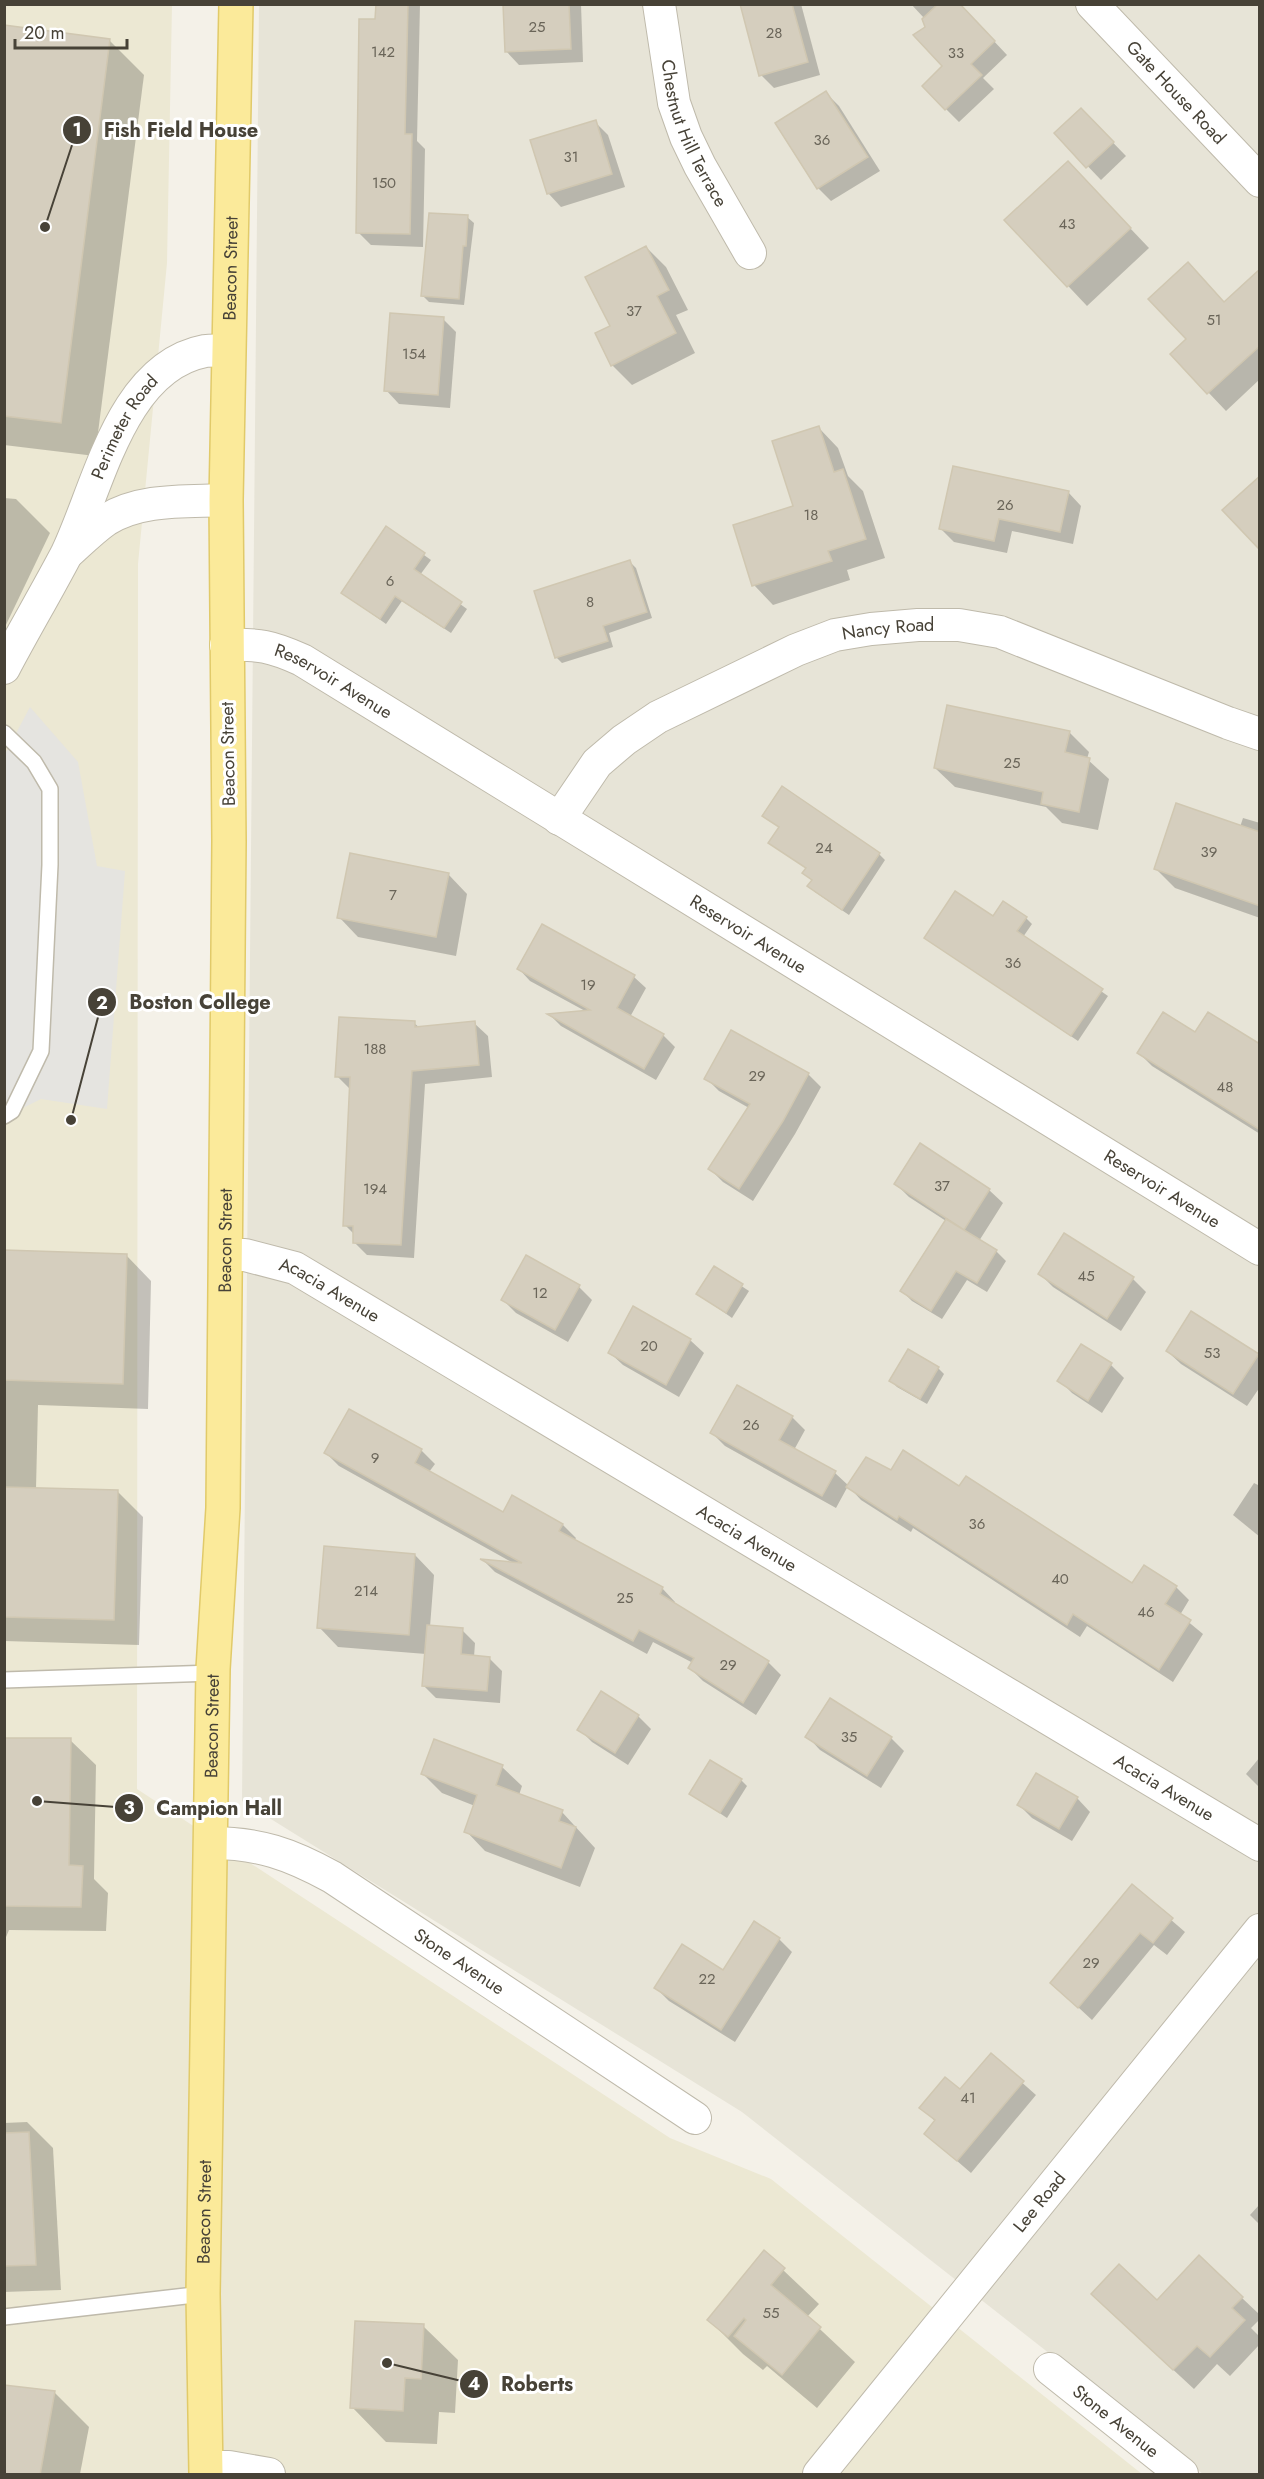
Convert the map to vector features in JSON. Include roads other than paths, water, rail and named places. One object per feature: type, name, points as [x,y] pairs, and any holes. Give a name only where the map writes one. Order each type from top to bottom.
[{"type":"main road","name":"Beacon Street","points":[[206,2471],[203,2294],[213,1673],[223,1508],[229,841],[226,500],[236,4]]},
{"type":"street","name":"Chestnut Hill Terrace","points":[[659,4],[674,103],[686,136],[700,166],[750,253]]},
{"type":"street","name":"Gate House Road","points":[[1092,4],[1260,181]]},
{"type":"street","name":"Perimeter Road","points":[[8,655],[67,553],[88,497],[131,408],[153,378],[178,361],[204,351],[228,350]]},
{"type":"street","name":"Perimeter Road","points":[[67,553],[106,520],[128,509],[155,503],[226,500]]},
{"type":"street","name":"Nancy Road","points":[[559,819],[597,763],[624,740],[658,717],[796,650],[835,635],[871,629],[918,625],[959,625],[1000,632],[1260,734]]},
{"type":"street","name":"Reservoir Avenue","points":[[226,645],[271,646],[302,660],[1260,1249]]},
{"type":"street","name":"Acacia Avenue","points":[[226,1255],[245,1255],[295,1268],[1260,1845]]},
{"type":"street","name":"Stone Avenue","points":[[211,1843],[237,1843],[298,1858],[332,1877],[695,2118]]},
{"type":"street","name":"Lee Road","points":[[819,2475],[1260,1930]]},
{"type":"street","name":"Stone Avenue","points":[[1050,2369],[1182,2475]]},
{"type":"street","points":[[206,2471],[229,2466],[268,2475]]},
{"type":"lane","points":[[4,733],[34,762],[50,789],[50,832],[41,1051],[12,1111],[4,1116]]},
{"type":"lane","points":[[4,1680],[213,1673]]},
{"type":"lane","points":[[4,2317],[203,2294]]},
{"type":"place","name":"Fish Field House","points":[[45,227]]},
{"type":"place","name":"Boston College","points":[[71,1120]]},
{"type":"place","name":"Campion Hall","points":[[37,1801]]},
{"type":"place","name":"Roberts","points":[[387,2363]]}]
